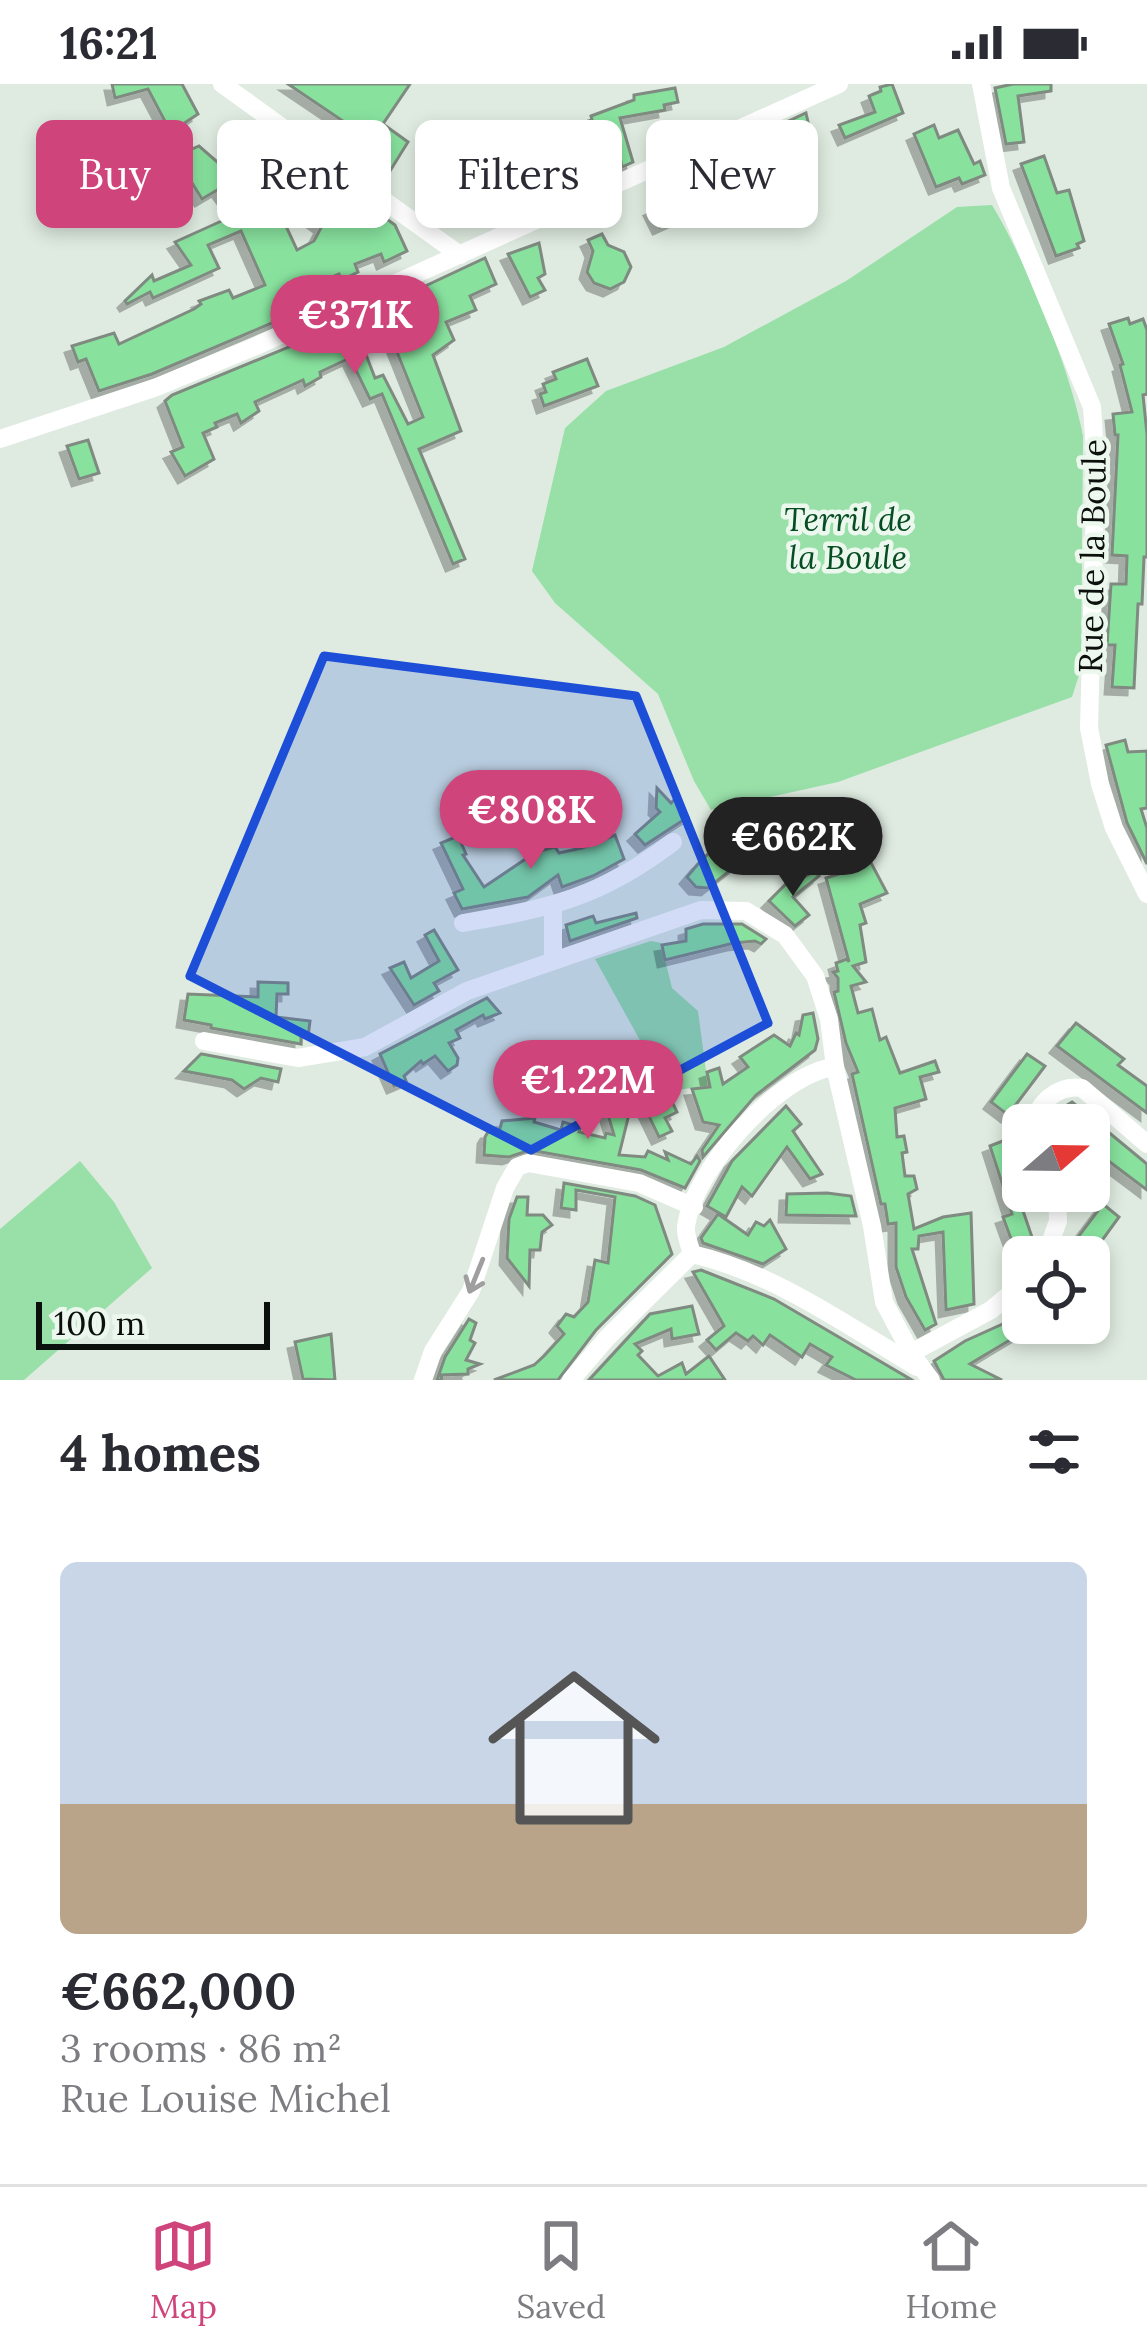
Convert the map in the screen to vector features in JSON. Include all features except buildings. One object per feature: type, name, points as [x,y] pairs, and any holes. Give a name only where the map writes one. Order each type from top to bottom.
[{"type":"street","points":[[222,84],[460,255]]},
{"type":"street","points":[[0,439],[157,388],[838,84]]},
{"type":"street","name":"Rue de la Boule","points":[[981,84],[1001,188],[1091,407],[1096,467],[1089,728],[1114,828],[1147,894]]},
{"type":"street","points":[[464,923],[554,907],[634,872],[673,842]]},
{"type":"street","points":[[553,961],[554,907]]},
{"type":"street","points":[[204,1041],[298,1058],[365,1047],[467,991],[700,910],[746,911],[785,935],[815,976],[829,1019],[884,1302],[927,1376]]},
{"type":"street","points":[[692,1254],[686,1228],[702,1185],[740,1129],[790,1085],[816,1069],[835,1067]]},
{"type":"street","points":[[1044,1104],[1070,1086],[1082,1088],[1101,1104]]},
{"type":"street","points":[[1110,1112],[1147,1144]]},
{"type":"street","points":[[423,1380],[433,1351],[471,1291],[506,1188],[518,1167],[528,1163],[639,1183],[694,1207]]},
{"type":"street","points":[[692,1254],[772,1281],[927,1376]]},
{"type":"street","points":[[571,1380],[692,1254]]},
{"type":"street","points":[[911,1353],[1002,1300]]},
{"type":"highlighted area","points":[[324,656],[636,696],[768,1023],[531,1150],[190,976]]},
{"type":"green space","name":"Terril de la Boule","points":[[992,205],[1046,317],[1083,436],[1081,669],[1072,697],[838,782],[711,810],[658,694],[555,603],[532,571],[565,428],[606,391],[724,347],[846,281],[957,207]]},
{"type":"green space","points":[[651,941],[661,943],[672,988],[698,1011],[708,1086],[668,1091],[595,959]]},
{"type":"green space","points":[[80,1161],[114,1202],[152,1268],[24,1380],[0,1380],[0,1229]]}]
